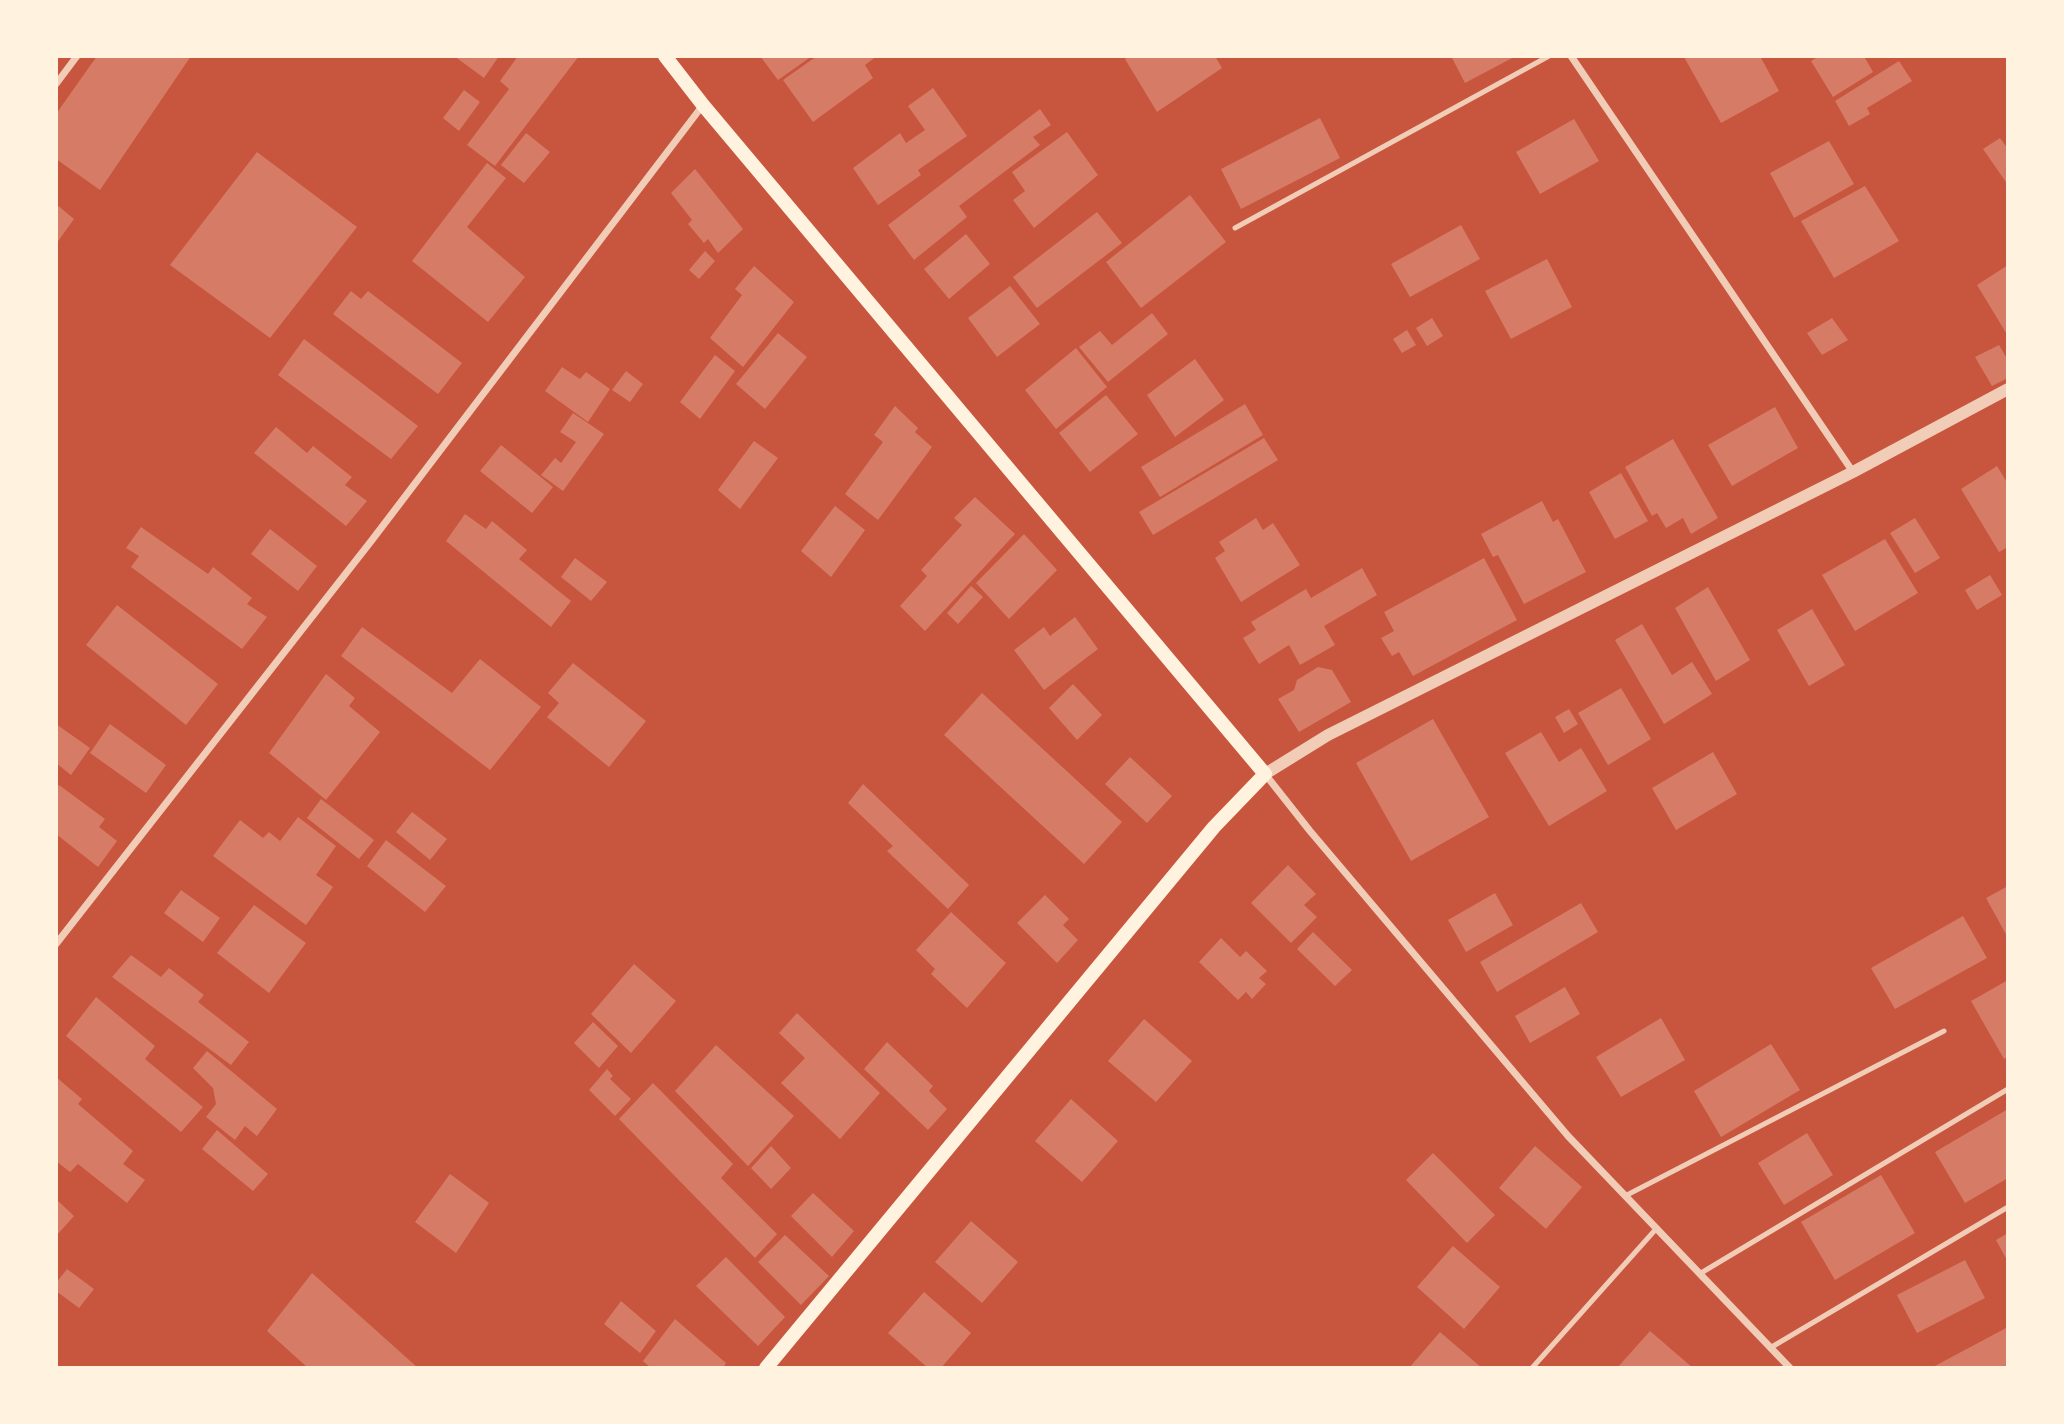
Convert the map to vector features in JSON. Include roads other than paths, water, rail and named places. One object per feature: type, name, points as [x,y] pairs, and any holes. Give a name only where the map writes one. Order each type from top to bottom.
[{"type":"main road","points":[[665,56],[703,105],[1265,774],[1214,827],[766,1368]]},
{"type":"street","points":[[56,84],[77,56]]},
{"type":"street","points":[[1571,56],[1853,472]]},
{"type":"street","points":[[56,944],[372,540],[703,105]]},
{"type":"street","points":[[1790,1368],[1568,1136],[1265,774],[1328,735],[1853,472],[2008,389]]},
{"type":"lane","points":[[1236,228],[1549,56]]},
{"type":"lane","points":[[1625,1196],[1944,1031]]},
{"type":"lane","points":[[1701,1273],[2008,1089]]},
{"type":"lane","points":[[1770,1348],[2008,1207]]},
{"type":"lane","points":[[1532,1368],[1656,1229]]}]
